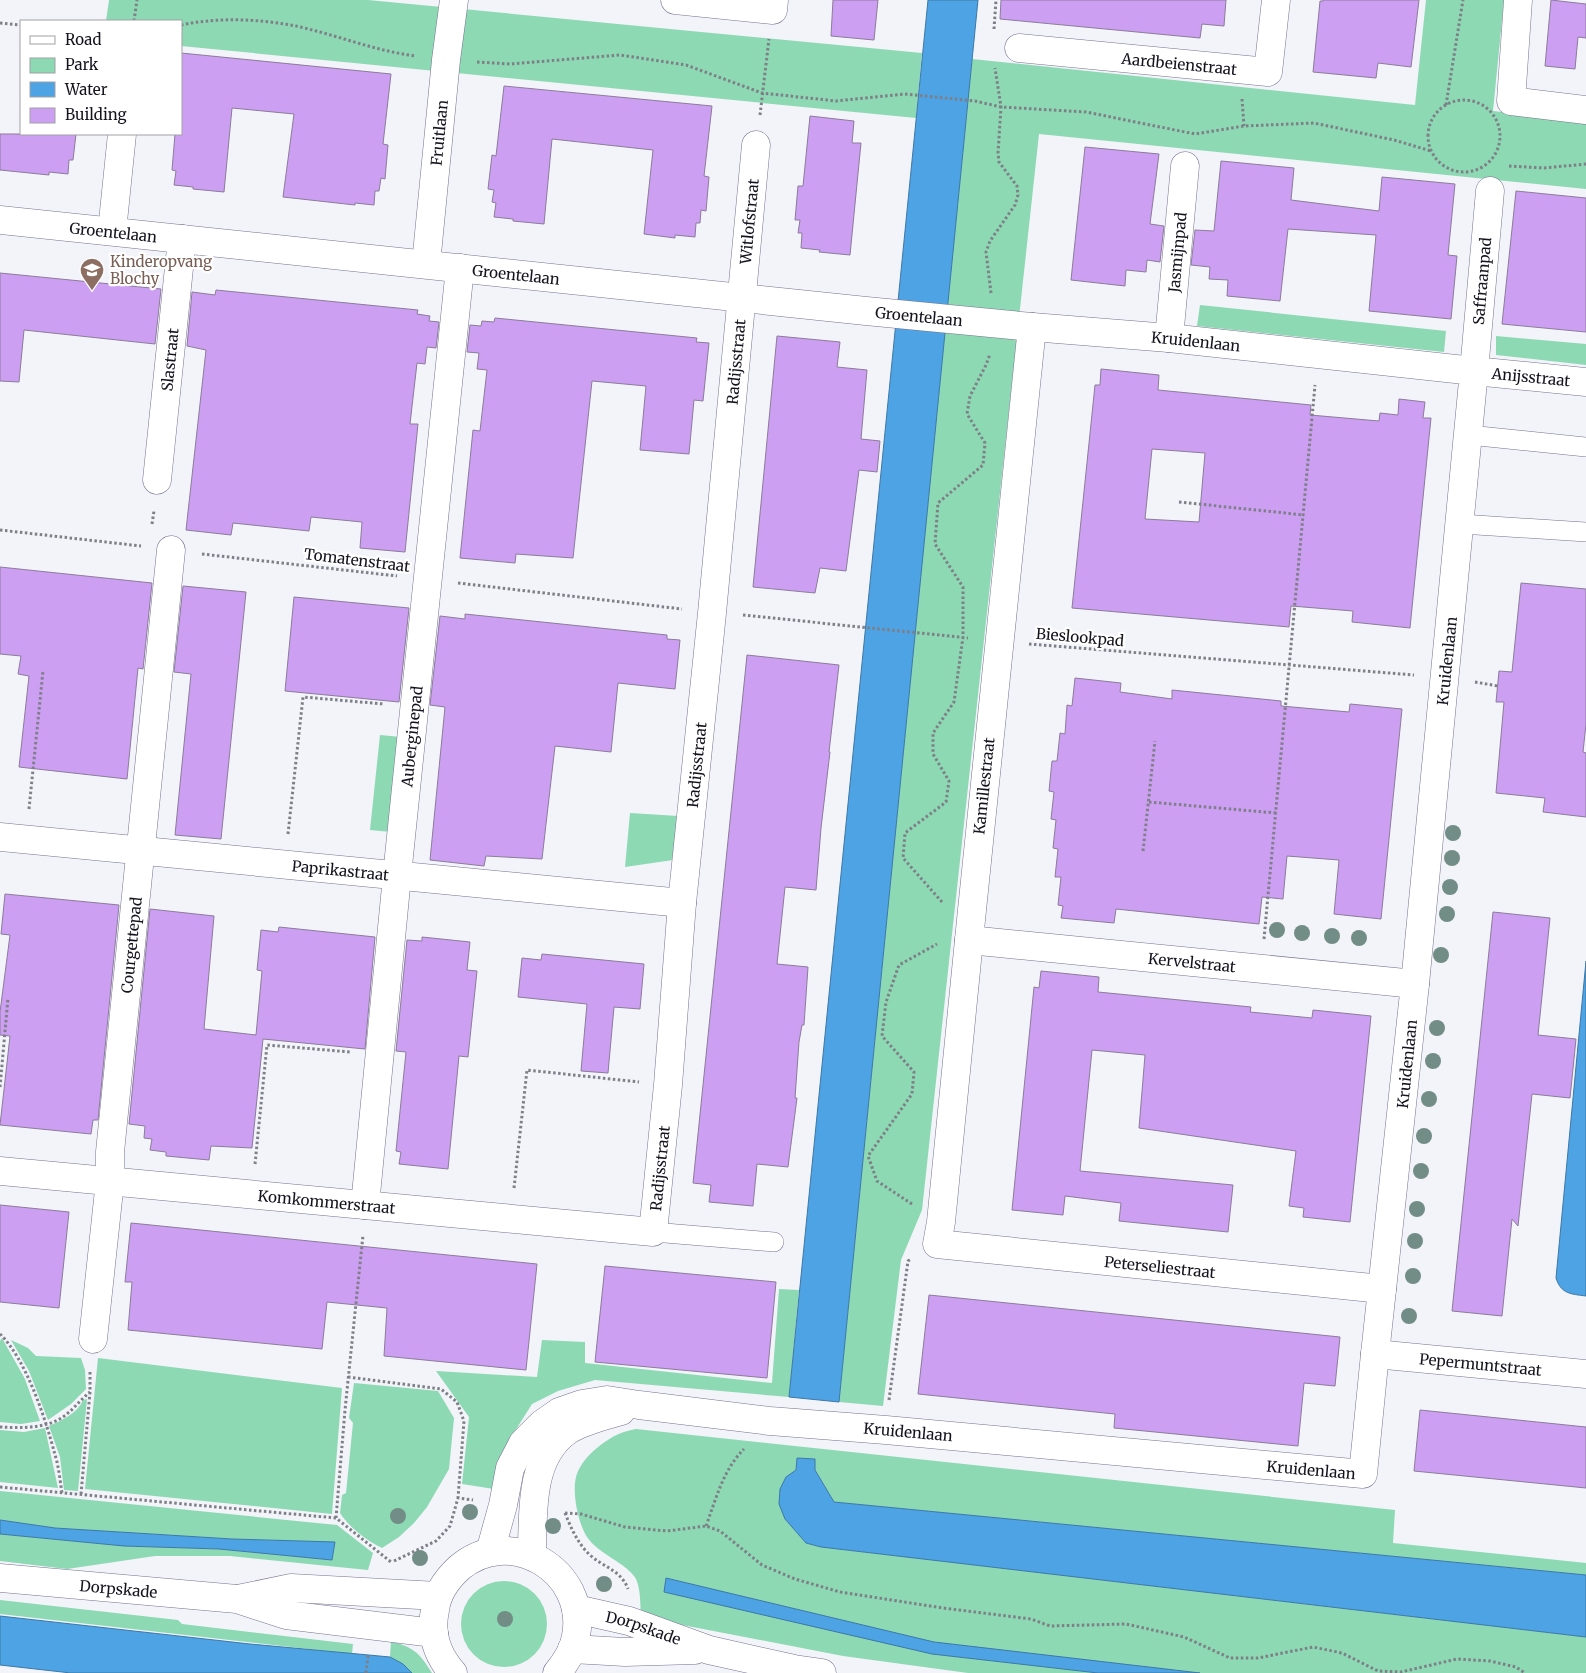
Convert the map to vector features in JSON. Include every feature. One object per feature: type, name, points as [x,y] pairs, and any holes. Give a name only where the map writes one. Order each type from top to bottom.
[{"type":"street","name":"Fruitlaan","points":[[426,264],[446,60],[454,0]]},
{"type":"street","points":[[675,0],[774,5]]},
{"type":"street","name":"Aardbeienstraat","points":[[1019,48],[1268,72],[1276,0]]},
{"type":"street","points":[[1518,0],[1511,101],[1586,110]]},
{"type":"street","points":[[112,231],[122,135]]},
{"type":"street","name":"Witlofstraat","points":[[742,298],[756,145]]},
{"type":"street","name":"Jasmijnpad","points":[[1168,338],[1185,166]]},
{"type":"street","name":"Saffraanpad","points":[[1474,371],[1490,191]]},
{"type":"street","name":"Groentelaan","points":[[0,220],[1032,328]]},
{"type":"street","name":"Slastraat","points":[[157,480],[182,239]]},
{"type":"street","name":"Auberginepad","points":[[366,1205],[397,875],[460,268]]},
{"type":"street","name":"Radijsstraat","points":[[653,1232],[668,1085],[682,903],[742,298]]},
{"type":"street","name":"Kruidenlaan","points":[[490,1552],[503,1504],[510,1468],[523,1443],[542,1424],[559,1412],[582,1404],[607,1400],[770,1421],[1363,1474],[1446,678],[1474,371],[1168,338],[1032,328]]},
{"type":"street","name":"Kamillestraat","points":[[939,1233],[1032,328]]},
{"type":"street","name":"Anijsstraat","points":[[1474,371],[1586,382]]},
{"type":"street","name":"Courgettepad","points":[[93,1339],[110,1181],[111,1143],[140,851],[161,549]]},
{"type":"street","name":"Paprikastraat","points":[[13,838],[682,903]]},
{"type":"street","name":"Kervelstraat","points":[[969,940],[1415,984]]},
{"type":"street","name":"Komkommerstraat","points":[[0,1171],[653,1232]]},
{"type":"street","name":"Peterseliestraat","points":[[939,1233],[1382,1289]]},
{"type":"street","name":"Pepermuntstraat","points":[[1375,1354],[1586,1374]]},
{"type":"street","name":"Kruidenlaan","points":[[532,1556],[533,1507],[540,1467],[549,1449],[568,1431],[598,1418],[639,1405]]},
{"type":"street","points":[[454,1673],[441,1656],[436,1645],[434,1614],[438,1596],[445,1583],[464,1563],[490,1552],[504,1551],[532,1556],[550,1567],[565,1582],[572,1595],[576,1609],[577,1629],[572,1649],[557,1673]]},
{"type":"street","name":"Dorpskade","points":[[0,1578],[237,1599],[286,1616],[434,1633]]},
{"type":"street","name":"Dorpskade","points":[[237,1599],[291,1588],[438,1596]]},
{"type":"street","name":"Dorpskade","points":[[576,1609],[630,1621],[709,1650],[794,1669],[822,1673]]},
{"type":"street","name":"Dorpskade","points":[[572,1649],[625,1652],[709,1650]]},
{"type":"lane","points":[[1469,435],[1586,447]]},
{"type":"lane","points":[[1461,524],[1586,532]]},
{"type":"lane","points":[[653,1232],[774,1242]]},
{"type":"path","points":[[134,20],[137,0]]},
{"type":"path","points":[[1446,105],[1462,0]]},
{"type":"path","points":[[756,145],[774,5]]},
{"type":"path","points":[[182,25],[221,21],[259,21],[296,26],[396,54],[446,60],[510,64],[620,55],[686,64],[762,93],[836,101],[904,94],[975,101],[1001,107],[1086,112],[1195,134],[1244,126],[1314,123],[1394,140],[1431,151]]},
{"type":"path","points":[[0,23],[20,25]]},
{"type":"path","points":[[1457,100],[1469,100],[1480,104],[1490,111],[1496,120],[1499,144],[1494,155],[1486,164],[1477,169],[1466,172],[1445,167],[1431,151],[1428,141],[1431,120],[1446,105],[1457,100]]},
{"type":"path","points":[[948,908],[903,858],[904,833],[946,802],[950,781],[933,754],[933,733],[954,702],[963,637],[963,587],[935,544],[938,502],[983,465],[985,443],[967,414],[970,396],[986,365],[993,342],[988,323],[986,252],[990,241],[1015,205],[1018,195],[1017,186],[999,162],[1001,107]]},
{"type":"path","points":[[1486,164],[1496,164]]},
{"type":"path","points":[[1506,166],[1544,168],[1586,164]]},
{"type":"path","points":[[1261,969],[1318,354]]},
{"type":"path","points":[[157,480],[161,549]]},
{"type":"path","points":[[1179,502],[1304,515]]},
{"type":"path","name":"Tomatenstraat","points":[[0,530],[712,613]]},
{"type":"path","name":"Bieslookpad","points":[[712,613],[999,641],[1446,678]]},
{"type":"path","points":[[13,838],[43,671]]},
{"type":"path","points":[[285,865],[303,697],[415,707]]},
{"type":"path","points":[[1143,851],[1155,742]]},
{"type":"path","points":[[1148,802],[1276,813]]},
{"type":"path","points":[[886,1430],[908,1261],[939,1233],[877,1181],[868,1156],[912,1094],[914,1072],[882,1036],[886,1002],[899,966],[938,943]]},
{"type":"path","points":[[0,1087],[8,998]]},
{"type":"path","points":[[252,1194],[266,1045],[380,1054]]},
{"type":"path","points":[[511,1219],[526,1070],[668,1085]]},
{"type":"path","points":[[336,1518],[348,1377],[366,1205]]},
{"type":"path","points":[[1,1335],[20,1362],[46,1425],[56,1457],[62,1493]]},
{"type":"path","points":[[81,1494],[90,1392],[90,1366]]},
{"type":"path","points":[[348,1377],[441,1388],[457,1402],[464,1421],[458,1498]]},
{"type":"path","points":[[0,1427],[17,1428],[46,1425],[61,1418],[90,1392]]},
{"type":"path","points":[[706,1526],[725,1475],[735,1457],[770,1421]]},
{"type":"path","points":[[0,1487],[336,1518],[391,1563]]},
{"type":"path","points":[[565,1513],[581,1514],[625,1527],[667,1531],[706,1526],[720,1531],[762,1565],[840,1592],[944,1608],[1030,1618],[1050,1626],[1126,1624],[1184,1637],[1230,1658],[1258,1658],[1313,1647],[1342,1653],[1378,1671],[1402,1672],[1457,1658],[1490,1661],[1516,1667],[1525,1673]]},
{"type":"green space","points":[[109,0],[368,0],[922,53],[916,118],[182,46],[182,20],[106,20]]},
{"type":"green space","points":[[1426,0],[1504,0],[1493,111],[1586,121],[1586,189],[1039,134],[922,1210],[901,1260],[883,1406],[839,1402],[972,59],[1415,105]]},
{"type":"green space","points":[[1200,305],[1446,331],[1444,352],[1197,326]]},
{"type":"green space","points":[[1496,336],[1586,344],[1586,365],[1496,355]]},
{"type":"green space","points":[[380,735],[401,737],[391,832],[370,830]]},
{"type":"green space","points":[[630,813],[678,816],[673,860],[625,867]]},
{"type":"green space","points":[[779,1289],[799,1290],[789,1397],[595,1380],[558,1391],[532,1404],[505,1447],[494,1489],[462,1484],[469,1417],[436,1371],[537,1377],[542,1340],[585,1342],[585,1363],[772,1383]]},
{"type":"green space","points":[[2,1338],[25,1379],[40,1421],[21,1424],[0,1422],[0,1341]]},
{"type":"green space","points":[[11,1340],[28,1348],[36,1356],[81,1358],[85,1370],[86,1389],[71,1404],[48,1420],[29,1371]]},
{"type":"green space","points":[[98,1358],[342,1388],[332,1514],[85,1489]]},
{"type":"green space","points":[[354,1383],[438,1391],[454,1418],[449,1469],[427,1507],[414,1523],[399,1537],[382,1548],[359,1533],[340,1513],[342,1495],[346,1493],[353,1423],[349,1418]]},
{"type":"green space","points":[[87,1399],[78,1491],[64,1490],[60,1457],[49,1426],[69,1416],[83,1400]]},
{"type":"green space","points":[[45,1428],[58,1488],[0,1482],[0,1430],[24,1432]]},
{"type":"green space","points":[[636,1429],[1395,1510],[1393,1543],[1586,1563],[1586,1575],[834,1502],[815,1470],[815,1459],[797,1458],[796,1470],[786,1477],[785,1519],[806,1543],[821,1547],[1586,1637],[1586,1673],[968,1673],[843,1656],[641,1617],[640,1593],[636,1579],[632,1573],[598,1548],[587,1537],[575,1499],[576,1477],[583,1463],[594,1450],[614,1436]]},
{"type":"green space","points":[[0,1491],[337,1525],[373,1553],[368,1570],[230,1556],[155,1556],[67,1569],[0,1561],[0,1534],[124,1546],[219,1549],[332,1560],[335,1543],[232,1539],[55,1528],[0,1520]]},
{"type":"green space","points":[[504,1581],[521,1584],[535,1593],[544,1607],[547,1624],[544,1641],[535,1655],[521,1664],[504,1667],[487,1664],[473,1655],[464,1641],[461,1624],[464,1607],[473,1593],[487,1584]]},
{"type":"green space","points":[[0,1600],[178,1620],[182,1624],[353,1644],[352,1654],[0,1614]]},
{"type":"green space","points":[[391,1641],[415,1652],[432,1673],[412,1673],[403,1664],[390,1657]]},
{"type":"water","points":[[928,0],[978,0],[839,1402],[789,1397]]},
{"type":"water","points":[[1586,961],[1586,1296],[1567,1292],[1561,1287],[1556,1278]]},
{"type":"water","points":[[797,1458],[815,1459],[815,1470],[834,1502],[1586,1575],[1586,1637],[821,1547],[806,1543],[785,1519],[779,1504],[780,1489],[786,1477],[796,1470]]},
{"type":"water","points":[[0,1520],[55,1528],[232,1539],[335,1542],[332,1560],[219,1549],[124,1546],[0,1534]]},
{"type":"water","points":[[666,1578],[934,1642],[1200,1673],[1098,1673],[932,1654],[664,1592]]},
{"type":"water","points":[[0,1616],[250,1644],[390,1657],[403,1664],[412,1673],[71,1673],[0,1665]]},
{"type":"building","points":[[833,0],[878,0],[874,40],[831,36]]},
{"type":"building","points":[[1001,0],[1226,0],[1224,26],[1202,24],[1200,38],[1000,19]]},
{"type":"building","points":[[1419,0],[1411,67],[1378,63],[1376,78],[1313,72],[1320,1]]},
{"type":"building","points":[[1551,0],[1586,4],[1586,38],[1578,37],[1575,69],[1545,66]]},
{"type":"building","points":[[182,53],[391,74],[383,144],[388,145],[385,179],[381,178],[379,191],[375,191],[374,205],[355,203],[355,205],[283,197],[294,114],[232,108],[224,192],[174,185],[176,171],[172,170],[175,135],[182,135]]},
{"type":"building","points":[[504,86],[712,106],[704,176],[709,177],[706,211],[701,210],[700,223],[696,223],[695,237],[675,235],[675,238],[644,234],[653,150],[552,139],[544,224],[494,217],[496,203],[492,202],[494,190],[488,189],[492,155],[496,156]]},
{"type":"building","points":[[810,116],[854,121],[852,143],[861,143],[850,255],[801,248],[802,233],[798,233],[800,220],[795,220],[798,186],[803,186]]},
{"type":"building","points":[[0,134],[76,135],[73,160],[69,160],[68,174],[49,172],[49,175],[0,170]]},
{"type":"building","points":[[1085,147],[1159,154],[1150,224],[1164,226],[1160,262],[1147,260],[1146,272],[1126,270],[1125,286],[1071,280]]},
{"type":"building","points":[[1221,161],[1294,168],[1291,200],[1379,211],[1382,177],[1455,184],[1448,255],[1457,256],[1451,319],[1369,311],[1376,235],[1288,229],[1280,301],[1227,296],[1228,280],[1209,279],[1210,267],[1191,265],[1195,230],[1214,231]]},
{"type":"building","points":[[1516,191],[1586,198],[1586,332],[1502,324]]},
{"type":"building","points":[[0,273],[161,289],[155,344],[24,330],[19,382],[0,381]]},
{"type":"building","points":[[216,290],[418,310],[417,314],[430,316],[429,321],[439,322],[436,348],[427,347],[425,364],[417,363],[410,424],[418,424],[405,552],[360,548],[362,522],[311,517],[309,531],[233,523],[231,535],[186,530],[206,350],[187,346],[192,292],[215,295]]},
{"type":"building","points":[[495,318],[697,338],[696,342],[709,343],[703,401],[694,400],[689,454],[640,450],[646,386],[592,381],[573,558],[516,554],[515,563],[460,558],[473,430],[480,431],[487,370],[477,369],[479,353],[467,352],[470,325],[481,326],[482,321],[494,322]]},
{"type":"building","points":[[777,336],[840,342],[837,367],[867,370],[861,439],[880,441],[877,472],[859,470],[846,571],[820,568],[815,593],[753,587]]},
{"type":"building","points":[[1101,369],[1159,375],[1158,390],[1311,405],[1310,415],[1379,421],[1380,413],[1398,415],[1399,399],[1425,402],[1423,418],[1431,418],[1410,628],[1352,622],[1353,611],[1291,606],[1289,627],[1072,608],[1095,385],[1100,385]],"holes":[[[1152,449],[1205,453],[1199,522],[1145,519]]]},
{"type":"building","points":[[0,567],[152,583],[143,669],[138,668],[127,779],[19,767],[29,676],[18,674],[21,656],[0,654]]},
{"type":"building","points":[[1521,583],[1586,589],[1586,724],[1583,752],[1586,753],[1586,817],[1543,812],[1545,798],[1496,793],[1504,702],[1496,702],[1499,671],[1512,672]]},
{"type":"building","points":[[183,586],[246,592],[221,839],[175,835],[191,674],[174,672]]},
{"type":"building","points":[[294,597],[409,608],[399,702],[285,691]]},
{"type":"building","points":[[465,614],[667,635],[667,639],[680,640],[675,689],[618,683],[611,752],[555,746],[542,859],[486,856],[484,866],[430,860],[445,707],[430,705],[440,616],[465,619]]},
{"type":"building","points":[[747,655],[839,665],[816,890],[785,887],[777,964],[808,967],[804,1025],[802,1025],[799,1042],[795,1098],[797,1098],[788,1167],[757,1164],[753,1206],[709,1202],[711,1185],[693,1183]]},
{"type":"building","points":[[1075,678],[1121,683],[1120,692],[1172,699],[1172,690],[1281,701],[1281,706],[1349,712],[1350,704],[1402,709],[1381,919],[1334,914],[1339,860],[1287,856],[1283,899],[1262,897],[1259,924],[1116,909],[1114,923],[1061,918],[1063,906],[1058,905],[1061,877],[1055,877],[1058,849],[1053,848],[1056,820],[1051,819],[1054,792],[1049,791],[1052,761],[1057,761],[1060,733],[1065,734],[1067,705],[1072,706]]},
{"type":"building","points":[[5,894],[119,905],[98,1120],[93,1120],[91,1134],[0,1125],[10,1036],[0,1035],[0,1012],[10,935],[1,934]]},
{"type":"building","points":[[150,909],[214,916],[204,1029],[256,1035],[262,971],[257,970],[261,930],[278,932],[279,927],[375,937],[365,1049],[263,1039],[252,1148],[211,1146],[209,1160],[166,1156],[166,1152],[150,1150],[152,1139],[144,1138],[145,1126],[129,1124]]},
{"type":"building","points":[[1493,912],[1550,918],[1538,1035],[1576,1039],[1570,1098],[1532,1094],[1518,1226],[1512,1219],[1502,1316],[1452,1311]]},
{"type":"building","points":[[422,937],[470,942],[467,970],[477,971],[468,1057],[459,1056],[448,1169],[399,1164],[401,1152],[396,1151],[406,1052],[396,1051],[407,940],[422,941]]},
{"type":"building","points":[[542,954],[644,964],[640,1009],[614,1007],[608,1073],[581,1071],[587,1004],[518,997],[522,958],[541,960]]},
{"type":"building","points":[[1041,971],[1099,977],[1098,992],[1251,1007],[1250,1012],[1312,1018],[1313,1010],[1371,1016],[1350,1222],[1303,1217],[1304,1208],[1289,1206],[1296,1151],[1139,1128],[1145,1055],[1092,1050],[1080,1171],[1233,1185],[1228,1232],[1119,1221],[1121,1203],[1065,1196],[1063,1215],[1012,1210],[1034,987],[1039,988]]},
{"type":"building","points":[[0,1205],[69,1212],[59,1308],[0,1302]]},
{"type":"building","points":[[131,1223],[537,1264],[526,1370],[384,1356],[387,1308],[327,1302],[322,1349],[128,1330],[132,1282],[125,1282]]},
{"type":"building","points":[[605,1266],[776,1282],[767,1378],[595,1362]]},
{"type":"building","points":[[929,1295],[1340,1337],[1335,1386],[1304,1383],[1298,1446],[1114,1428],[1115,1414],[918,1394]]},
{"type":"building","points":[[1420,1410],[1586,1427],[1586,1488],[1414,1471]]},
{"type":"place","name":"Kinderopvang Blochy","points":[[92,291]]}]
